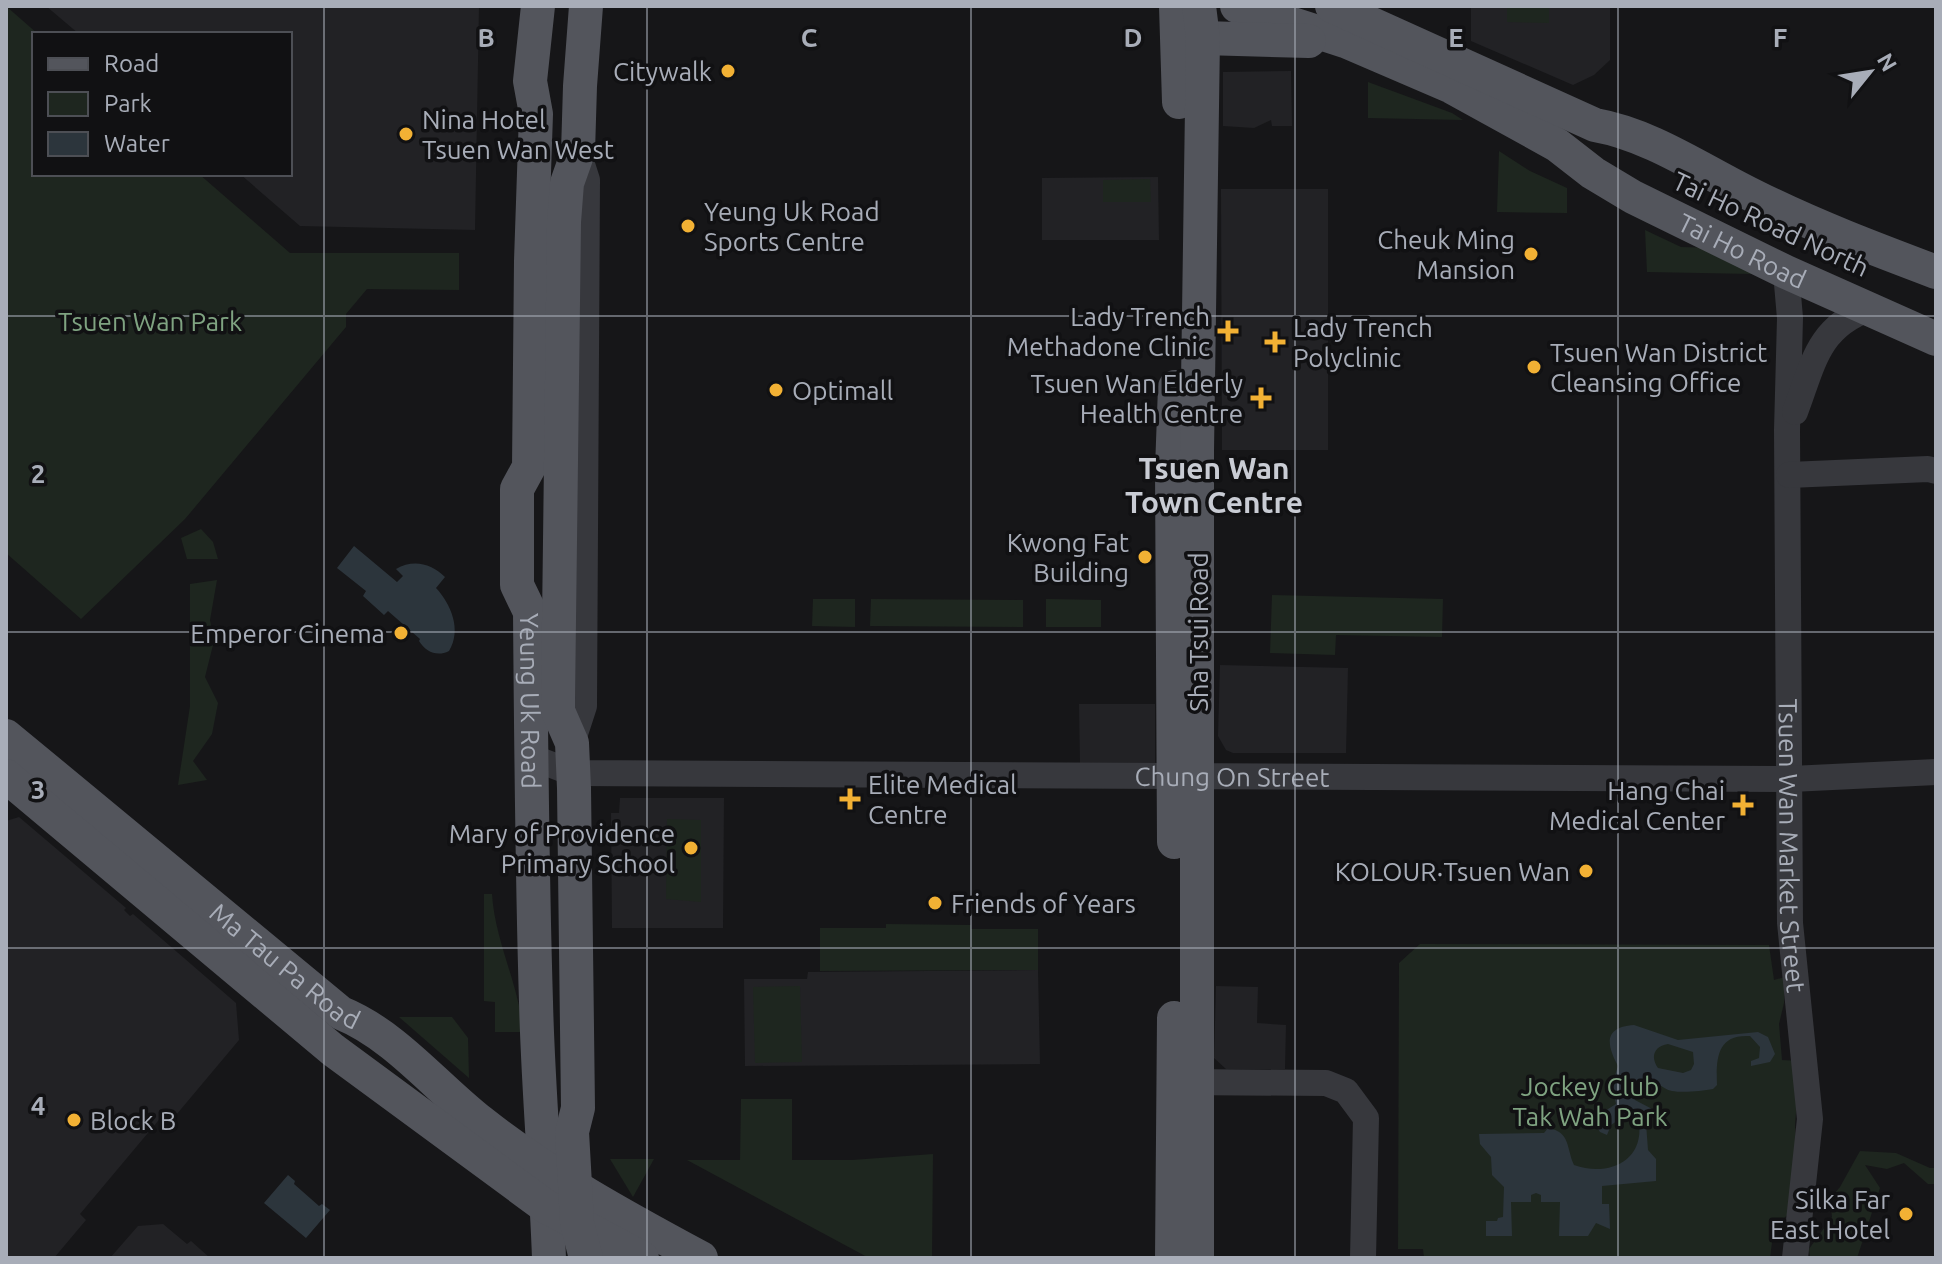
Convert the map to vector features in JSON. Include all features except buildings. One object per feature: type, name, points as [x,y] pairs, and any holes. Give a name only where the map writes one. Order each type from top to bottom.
[{"type":"main road","name":"Yeung Uk Road","points":[[538,6],[530,81],[536,114],[529,467],[517,489],[517,585],[530,612],[540,1094],[549,1258]]},
{"type":"main road","name":"Yeung Uk Road","points":[[586,6],[578,152],[567,183],[565,208],[558,700],[558,711],[573,758],[578,1108],[572,1132],[583,1202],[586,1258]]},
{"type":"main road","name":"Sha Tsui Road","points":[[1176,6],[1179,55],[1179,260],[1172,469],[1185,774]]},
{"type":"main road","name":"Tai Ho Road","points":[[1237,6],[1345,41],[1452,87],[1557,145],[1593,173],[1633,197],[1786,272],[1936,339]]},
{"type":"main road","name":"Tai Ho Road","points":[[1332,6],[1601,143]]},
{"type":"main road","name":"Sha Tsui Road","points":[[1197,1258],[1186,1082],[1185,774],[1198,330],[1201,22]]},
{"type":"main road","points":[[1201,22],[1345,41]]},
{"type":"main road","name":"Tai Ho Road","points":[[1557,145],[1601,143],[1618,129],[1847,239],[1936,272]]},
{"type":"main road","name":"Tai Ho Road North","points":[[1601,143],[1648,168],[1856,264],[1936,297]]},
{"type":"main road","name":"Tai Ho Road North","points":[[1601,143],[1853,279],[1936,315]]},
{"type":"main road","name":"Ma Tau Pa Road","points":[[9,754],[341,1013],[365,1023],[482,1123],[543,1165],[583,1202]]},
{"type":"main road","name":"Ma Tau Pa Road","points":[[9,754],[325,1044],[545,1206],[583,1202]]},
{"type":"main road","name":"Sha Tsui Road","points":[[1172,1258],[1186,1082]]},
{"type":"main road","points":[[482,1123],[513,1118],[540,1094]]},
{"type":"main road","points":[[498,1171],[549,1258]]},
{"type":"main road","points":[[583,1202],[642,1258]]},
{"type":"main road","points":[[583,1202],[630,1220],[701,1258]]},
{"type":"street","name":"Tsuen Wan Market Street","points":[[1786,272],[1790,318],[1787,430],[1790,923],[1810,1119],[1795,1258]]},
{"type":"street","name":"Tsuen Wan Market Street","points":[[1787,430],[1829,332],[1847,317],[1868,309]]},
{"type":"street","points":[[1789,475],[1936,471]]},
{"type":"street","name":"Chung On Street","points":[[531,757],[1185,774],[1791,779],[1936,772]]},
{"type":"street","points":[[1186,1082],[1335,1085],[1346,1091],[1366,1118],[1363,1258]]},
{"type":"shaded area","points":[[46,6],[479,6],[475,230],[300,226],[242,176],[292,176],[292,32],[77,32]]},
{"type":"shaded area","points":[[1471,6],[1610,6],[1610,60],[1594,75],[1573,85],[1471,41]]},
{"type":"shaded area","points":[[1291,71],[1292,126],[1272,126],[1271,120],[1254,128],[1223,126],[1223,72]]},
{"type":"shaded area","points":[[1158,177],[1159,240],[1042,240],[1042,178]]},
{"type":"shaded area","name":"Lady Trench Polyclinic","points":[[1221,189],[1328,189],[1328,450],[1222,450]]},
{"type":"shaded area","points":[[1220,665],[1348,668],[1346,753],[1233,753],[1226,750],[1218,736]]},
{"type":"shaded area","points":[[1079,704],[1155,704],[1155,764],[1080,764]]},
{"type":"shaded area","points":[[620,798],[724,798],[723,928],[612,928],[611,813],[619,813]]},
{"type":"shaded area","points":[[19,817],[126,908],[124,910],[130,916],[133,914],[236,1003],[239,1040],[171,1121],[163,1115],[80,1214],[86,1220],[54,1258],[6,1258],[6,821]]},
{"type":"shaded area","points":[[1038,970],[1040,1064],[745,1066],[744,979],[807,979],[808,972]]},
{"type":"shaded area","points":[[1216,986],[1258,987],[1257,1023],[1286,1025],[1285,1069],[1226,1069],[1214,1058]]},
{"type":"shaded area","points":[[163,1224],[187,1244],[191,1241],[210,1258],[110,1258],[138,1226]]},
{"type":"green space","name":"Tsuen Wan Park","points":[[6,6],[36,32],[32,32],[32,176],[201,176],[290,253],[459,253],[459,290],[367,289],[346,314],[346,327],[185,519],[81,619],[6,553]]},
{"type":"green space","points":[[1507,6],[1549,6],[1549,23],[1507,22]]},
{"type":"green space","points":[[1368,82],[1452,113],[1463,120],[1368,118]]},
{"type":"green space","points":[[1499,151],[1530,171],[1567,188],[1567,213],[1497,212]]},
{"type":"green space","points":[[1150,179],[1151,202],[1103,202],[1103,180]]},
{"type":"green space","points":[[1645,230],[1681,247],[1715,248],[1753,274],[1647,272]]},
{"type":"green space","points":[[201,529],[213,542],[218,559],[187,559],[181,538]]},
{"type":"green space","points":[[217,580],[210,620],[214,641],[205,677],[218,703],[212,734],[193,761],[207,780],[178,785],[190,706],[190,584]]},
{"type":"green space","points":[[1272,595],[1443,599],[1442,637],[1336,635],[1335,655],[1270,653]]},
{"type":"green space","points":[[813,599],[855,599],[855,627],[812,626]]},
{"type":"green space","points":[[871,599],[1023,600],[1023,627],[870,626]]},
{"type":"green space","points":[[1046,599],[1101,600],[1101,627],[1046,627]]},
{"type":"green space","points":[[667,819],[701,820],[701,902],[666,899]]},
{"type":"green space","points":[[484,894],[492,894],[523,1032],[495,1032],[495,1002],[484,1001]]},
{"type":"green space","points":[[886,924],[1038,929],[1038,970],[820,971],[820,928],[886,928]]},
{"type":"green space","name":"Jockey Club Tak Wah Park","points":[[1420,944],[1769,945],[1774,980],[1785,977],[1779,1024],[1782,1060],[1800,1061],[1795,1125],[1797,1158],[1815,1190],[1774,1227],[1770,1258],[1424,1258],[1423,1249],[1398,1249],[1399,963]]},
{"type":"green space","points":[[800,986],[802,1062],[755,1063],[753,987]]},
{"type":"green space","points":[[399,1017],[452,1017],[468,1038],[469,1078]]},
{"type":"green space","points":[[741,1099],[792,1099],[792,1160],[852,1160],[933,1154],[932,1258],[869,1258],[687,1160],[740,1160]]},
{"type":"green space","points":[[1860,1151],[1896,1153],[1936,1168],[1936,1184],[1928,1184],[1904,1163],[1887,1169],[1865,1165],[1880,1188],[1857,1258],[1810,1258],[1809,1249],[1832,1217],[1830,1199]]},
{"type":"green space","points":[[610,1159],[654,1159],[633,1197]]},
{"type":"water","points":[[354,546],[397,582],[403,576],[396,569],[415,563],[434,568],[445,577],[436,588],[446,602],[455,626],[449,651],[436,653],[425,648],[420,639],[388,611],[384,615],[363,596],[366,591],[337,568]]},
{"type":"water","points":[[1634,1025],[1678,1040],[1758,1032],[1768,1037],[1775,1054],[1770,1062],[1751,1066],[1751,1061],[1759,1058],[1760,1047],[1750,1036],[1739,1036],[1731,1039],[1721,1050],[1717,1085],[1713,1089],[1672,1091],[1647,1079],[1638,1084],[1632,1091],[1635,1100],[1654,1110],[1646,1123],[1648,1150],[1656,1159],[1656,1181],[1602,1186],[1602,1204],[1609,1204],[1610,1229],[1596,1223],[1588,1236],[1559,1236],[1560,1202],[1541,1202],[1541,1195],[1536,1193],[1531,1195],[1531,1202],[1511,1202],[1512,1236],[1486,1236],[1486,1221],[1497,1221],[1503,1217],[1504,1187],[1492,1175],[1491,1157],[1480,1144],[1479,1134],[1544,1133],[1548,1128],[1555,1130],[1567,1142],[1574,1165],[1586,1168],[1599,1169],[1621,1163],[1636,1148],[1639,1123],[1620,1119],[1611,1125],[1607,1135],[1600,1132],[1592,1119],[1616,1104],[1612,1085],[1618,1066],[1611,1051],[1610,1038],[1624,1026]],"holes":[[[1663,1045],[1693,1052],[1694,1064],[1691,1070],[1683,1073],[1658,1068],[1654,1060],[1655,1053]]]},
{"type":"water","points":[[288,1175],[319,1206],[322,1204],[330,1210],[306,1238],[264,1203]]},
{"type":"place","name":"Citywalk","points":[[728,71]]},
{"type":"place","name":"Nina Hotel Tsuen Wan West","points":[[406,134]]},
{"type":"place","name":"Yeung Uk Road Sports Centre","points":[[688,226]]},
{"type":"place","name":"Cheuk Ming Mansion","points":[[1531,254]]},
{"type":"place","name":"Lady Trench Methadone Clinic","points":[[1228,331]]},
{"type":"place","name":"Lady Trench Polyclinic","points":[[1275,342]]},
{"type":"place","name":"Tsuen Wan District Cleansing Office","points":[[1534,367]]},
{"type":"place","name":"Optimall","points":[[776,390]]},
{"type":"place","name":"Tsuen Wan Elderly Health Centre","points":[[1261,398]]},
{"type":"place","name":"Kwong Fat Building","points":[[1145,557]]},
{"type":"place","name":"Emperor Cinema","points":[[401,633]]},
{"type":"place","name":"Elite Medical Centre","points":[[850,799]]},
{"type":"place","name":"Hang Chai Medical Center","points":[[1743,805]]},
{"type":"place","name":"Mary of Providence Primary School","points":[[691,848]]},
{"type":"place","name":"KOLOUR‧Tsuen Wan","points":[[1586,871]]},
{"type":"place","name":"Friends of Years","points":[[935,903]]},
{"type":"place","name":"Block B","points":[[74,1120]]},
{"type":"place","name":"Silka Far East Hotel","points":[[1906,1214]]},
{"type":"district","name":"Tsuen Wan Town Centre","points":[[1214,485]]}]
